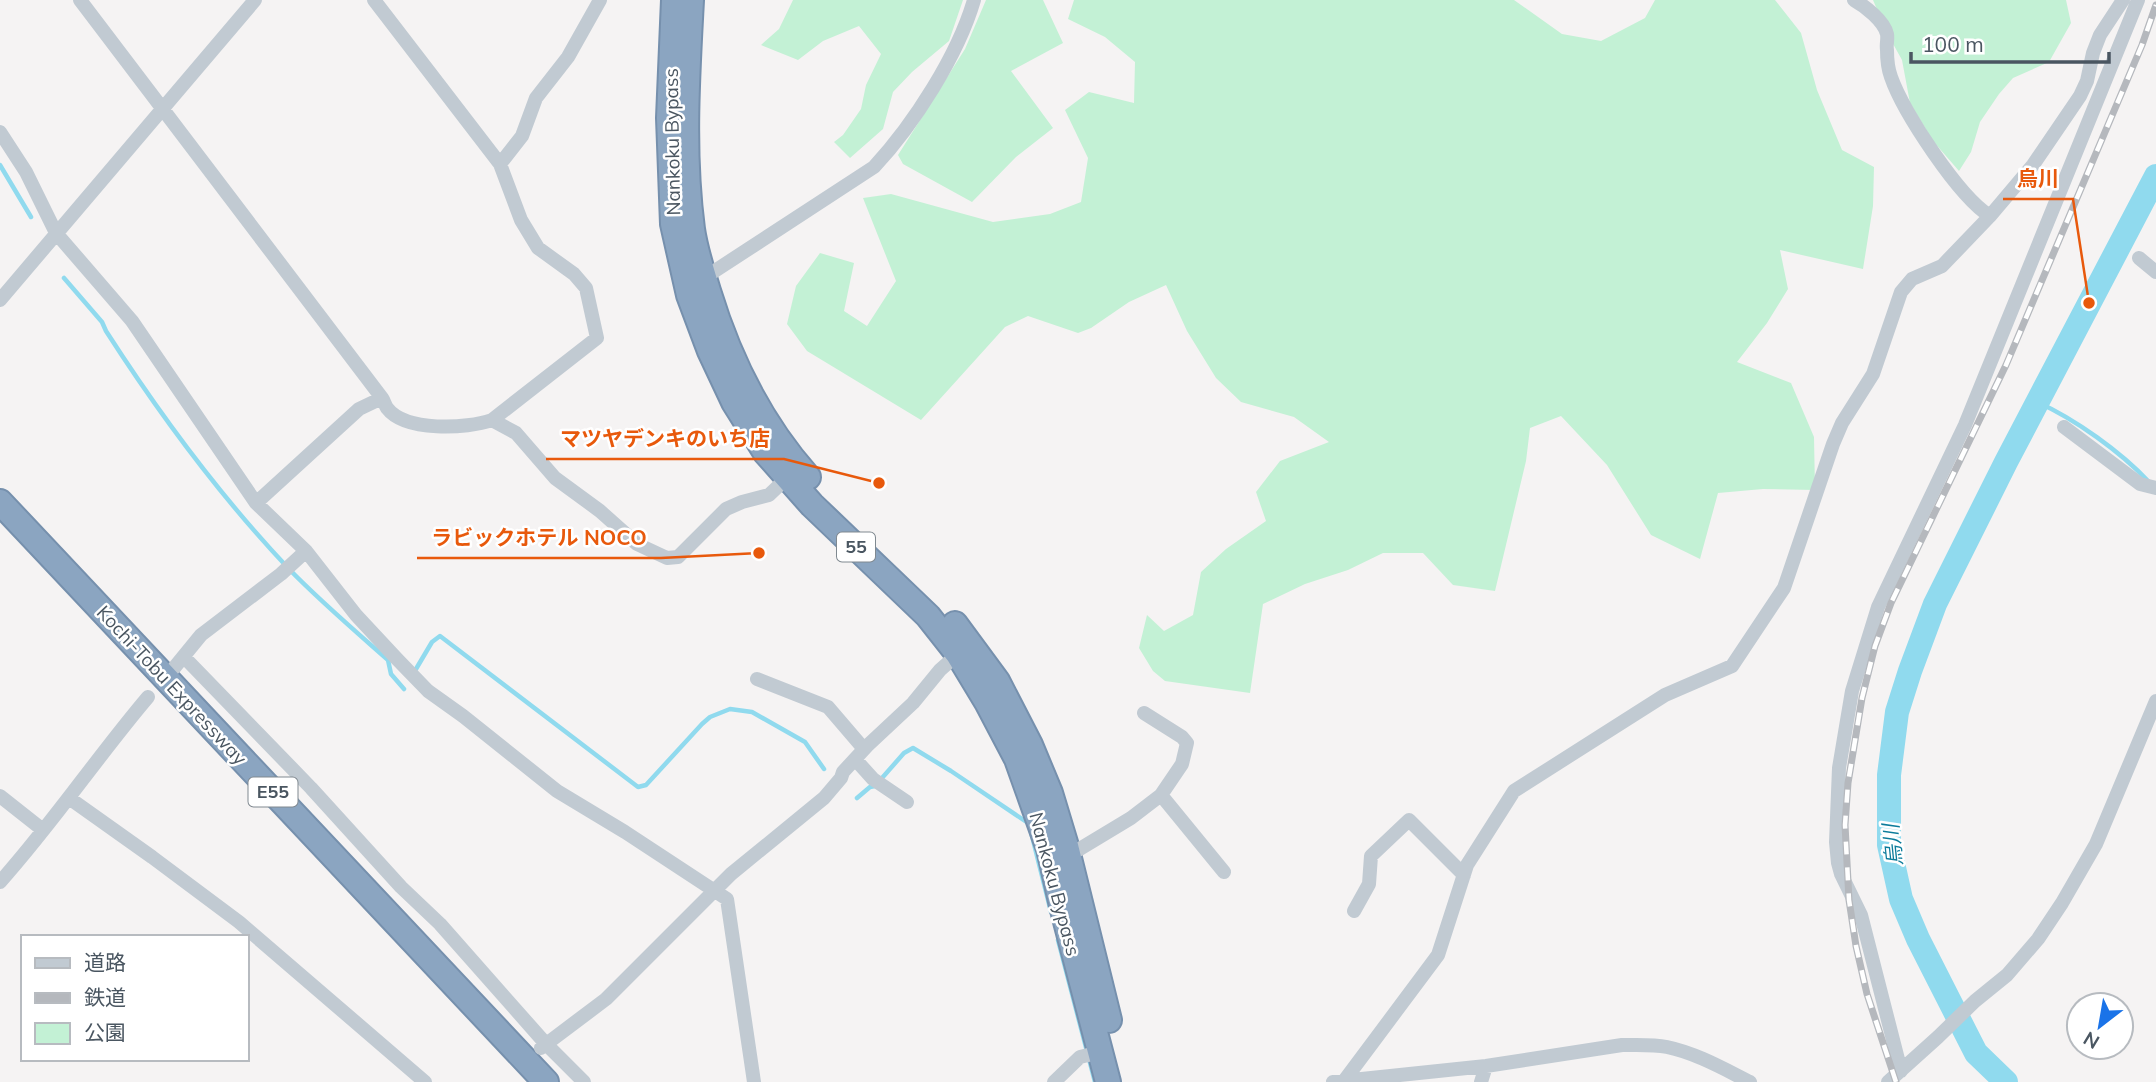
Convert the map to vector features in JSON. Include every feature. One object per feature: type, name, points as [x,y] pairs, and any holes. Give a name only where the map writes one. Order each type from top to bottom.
[{"type":"highway","name":"Nankoku Bypass","points":[[674,0],[669,118],[673,224],[689,295],[710,351],[734,402],[756,439],[793,472],[864,555],[928,616],[958,654],[987,702],[1017,759],[1049,849],[1108,1082]]},
{"type":"highway","name":"Nankoku Bypass","points":[[691,0],[685,157],[692,232],[725,340],[745,386],[793,472],[819,489],[924,588],[997,681],[1030,745],[1050,793],[1124,1082]]},
{"type":"highway","name":"Kochi-Tobu Expressway","points":[[0,502],[546,1082]]},
{"type":"street","points":[[80,0],[383,398],[387,409],[404,420],[421,425],[479,425],[492,420],[597,338],[586,288],[574,274],[538,247],[521,220],[500,164],[374,0]]},
{"type":"street","points":[[0,300],[254,0]]},
{"type":"street","points":[[500,164],[522,136],[536,97],[568,57],[600,0]]},
{"type":"street","points":[[704,278],[874,166],[892,147],[926,98],[966,27],[974,0]]},
{"type":"street","points":[[1854,0],[1870,12],[1887,33],[1886,54],[1891,77],[1931,150],[1979,209],[1990,216]]},
{"type":"street","points":[[1345,1081],[1438,955],[1467,865],[1514,791],[1665,695],[1732,666],[1784,588],[1833,444],[1842,423],[1873,374],[1901,292],[1912,279],[1942,266],[1990,216],[2033,165],[2080,96],[2100,34],[2123,0]]},
{"type":"street","points":[[1901,1071],[1861,915],[1838,863],[1836,842],[1839,768],[1852,691],[1878,607],[1965,425],[2138,0]]},
{"type":"street","points":[[2058,126],[2081,139]]},
{"type":"street","points":[[0,132],[26,172],[56,233],[132,321],[256,503],[306,551],[356,615],[428,691],[556,791],[625,832],[727,899],[754,1082]]},
{"type":"street","points":[[2139,258],[2156,272]]},
{"type":"street","points":[[256,503],[359,409],[383,398]]},
{"type":"street","points":[[492,420],[516,433],[555,478],[600,511],[637,544],[667,558],[678,557],[732,505],[769,495],[793,472]]},
{"type":"street","points":[[2064,427],[2140,484],[2156,488]]},
{"type":"street","points":[[306,551],[281,574],[201,635],[179,663],[310,788],[401,887],[440,924],[543,1047],[584,1082]]},
{"type":"street","points":[[543,1047],[606,999],[731,874],[824,798],[860,754],[913,703],[940,670],[958,654]]},
{"type":"street","points":[[757,679],[828,707],[860,754],[873,779],[907,802]]},
{"type":"street","points":[[0,882],[148,697]]},
{"type":"street","points":[[1888,1082],[2007,975],[2038,939],[2062,903],[2101,832],[2156,701]]},
{"type":"street","points":[[1068,856],[1131,818],[1161,795],[1182,764],[1187,743],[1144,713]]},
{"type":"street","points":[[1161,795],[1224,872]]},
{"type":"street","points":[[0,796],[43,830]]},
{"type":"street","points":[[69,798],[239,922],[425,1082]]},
{"type":"street","points":[[1354,911],[1369,884],[1371,856],[1409,820],[1464,875]]},
{"type":"street","points":[[1333,1082],[1486,1066],[1643,1044],[1688,1053],[1750,1082]]},
{"type":"street","points":[[1054,1082],[1080,1057],[1100,1052]]},
{"type":"street","points":[[1481,1082],[1486,1066]]},
{"type":"green space","points":[[793,0],[963,0],[949,41],[893,92],[883,129],[850,158],[834,142],[843,135],[861,109],[866,85],[881,54],[859,26],[823,41],[798,60],[761,45],[779,29]]},
{"type":"green space","points":[[986,0],[1043,0],[1063,43],[1011,71],[1053,128],[1016,157],[972,202],[903,164],[898,155],[965,49]]},
{"type":"green space","points":[[1074,0],[1514,0],[1562,34],[1601,41],[1645,18],[1655,0],[1775,0],[1801,33],[1817,90],[1842,150],[1874,167],[1873,206],[1863,269],[1780,250],[1788,289],[1767,323],[1737,362],[1791,383],[1814,437],[1815,490],[1763,489],[1718,493],[1700,559],[1651,535],[1607,465],[1561,416],[1530,428],[1526,461],[1495,591],[1453,585],[1423,553],[1383,553],[1263,604],[1250,693],[1165,681],[1153,671],[1139,648],[1147,615],[1164,631],[1193,615],[1201,572],[1226,549],[1266,521],[1256,492],[1280,461],[1329,442],[1294,417],[1241,402],[1216,378],[1187,331],[1166,285],[1129,302],[1091,328],[1078,333],[1028,316],[1005,327],[921,420],[807,351],[787,324],[796,286],[820,253],[854,263],[844,311],[867,326],[896,281],[863,198],[891,194],[993,222],[1050,214],[1081,202],[1088,158],[1065,110],[1089,92],[1134,103],[1135,62],[1105,37],[1068,19]]},
{"type":"green space","points":[[1873,0],[2066,0],[2071,23],[2049,62],[2013,78],[1999,94],[1980,122],[1971,152],[1959,171],[1933,141],[1910,103],[1902,60]]},
{"type":"waterway","points":[[0,165],[31,217]]},
{"type":"waterway","name":"烏川","points":[[2006,1082],[1976,1053],[1918,939],[1901,899],[1889,845],[1889,775],[1897,712],[1935,604],[2156,176]]},
{"type":"waterway","points":[[64,278],[102,322],[169,424],[215,484],[301,581],[388,660],[391,674],[404,689]]},
{"type":"waterway","points":[[2037,402],[2067,417],[2097,437],[2149,482]]},
{"type":"waterway","points":[[416,669],[432,642],[440,636],[638,787],[646,785],[710,717],[730,709],[752,712],[805,742],[824,769]]},
{"type":"waterway","points":[[857,798],[875,786],[904,753],[913,748],[1028,823]]},
{"type":"waterway","points":[[1031,832],[1051,912]]},
{"type":"waterway","points":[[1058,940],[1095,1082]]},
{"type":"railway","points":[[1896,1082],[1867,994],[1849,900],[1845,825],[1848,783],[1862,698],[1875,646],[1891,603],[2006,365],[2142,45],[2156,5]]},
{"type":"place","name":"烏川","points":[[2089,303]]},
{"type":"place","name":"マツヤデンキのいち店","points":[[879,483]]},
{"type":"place","name":"ラビックホテル NOCO","points":[[759,553]]}]
